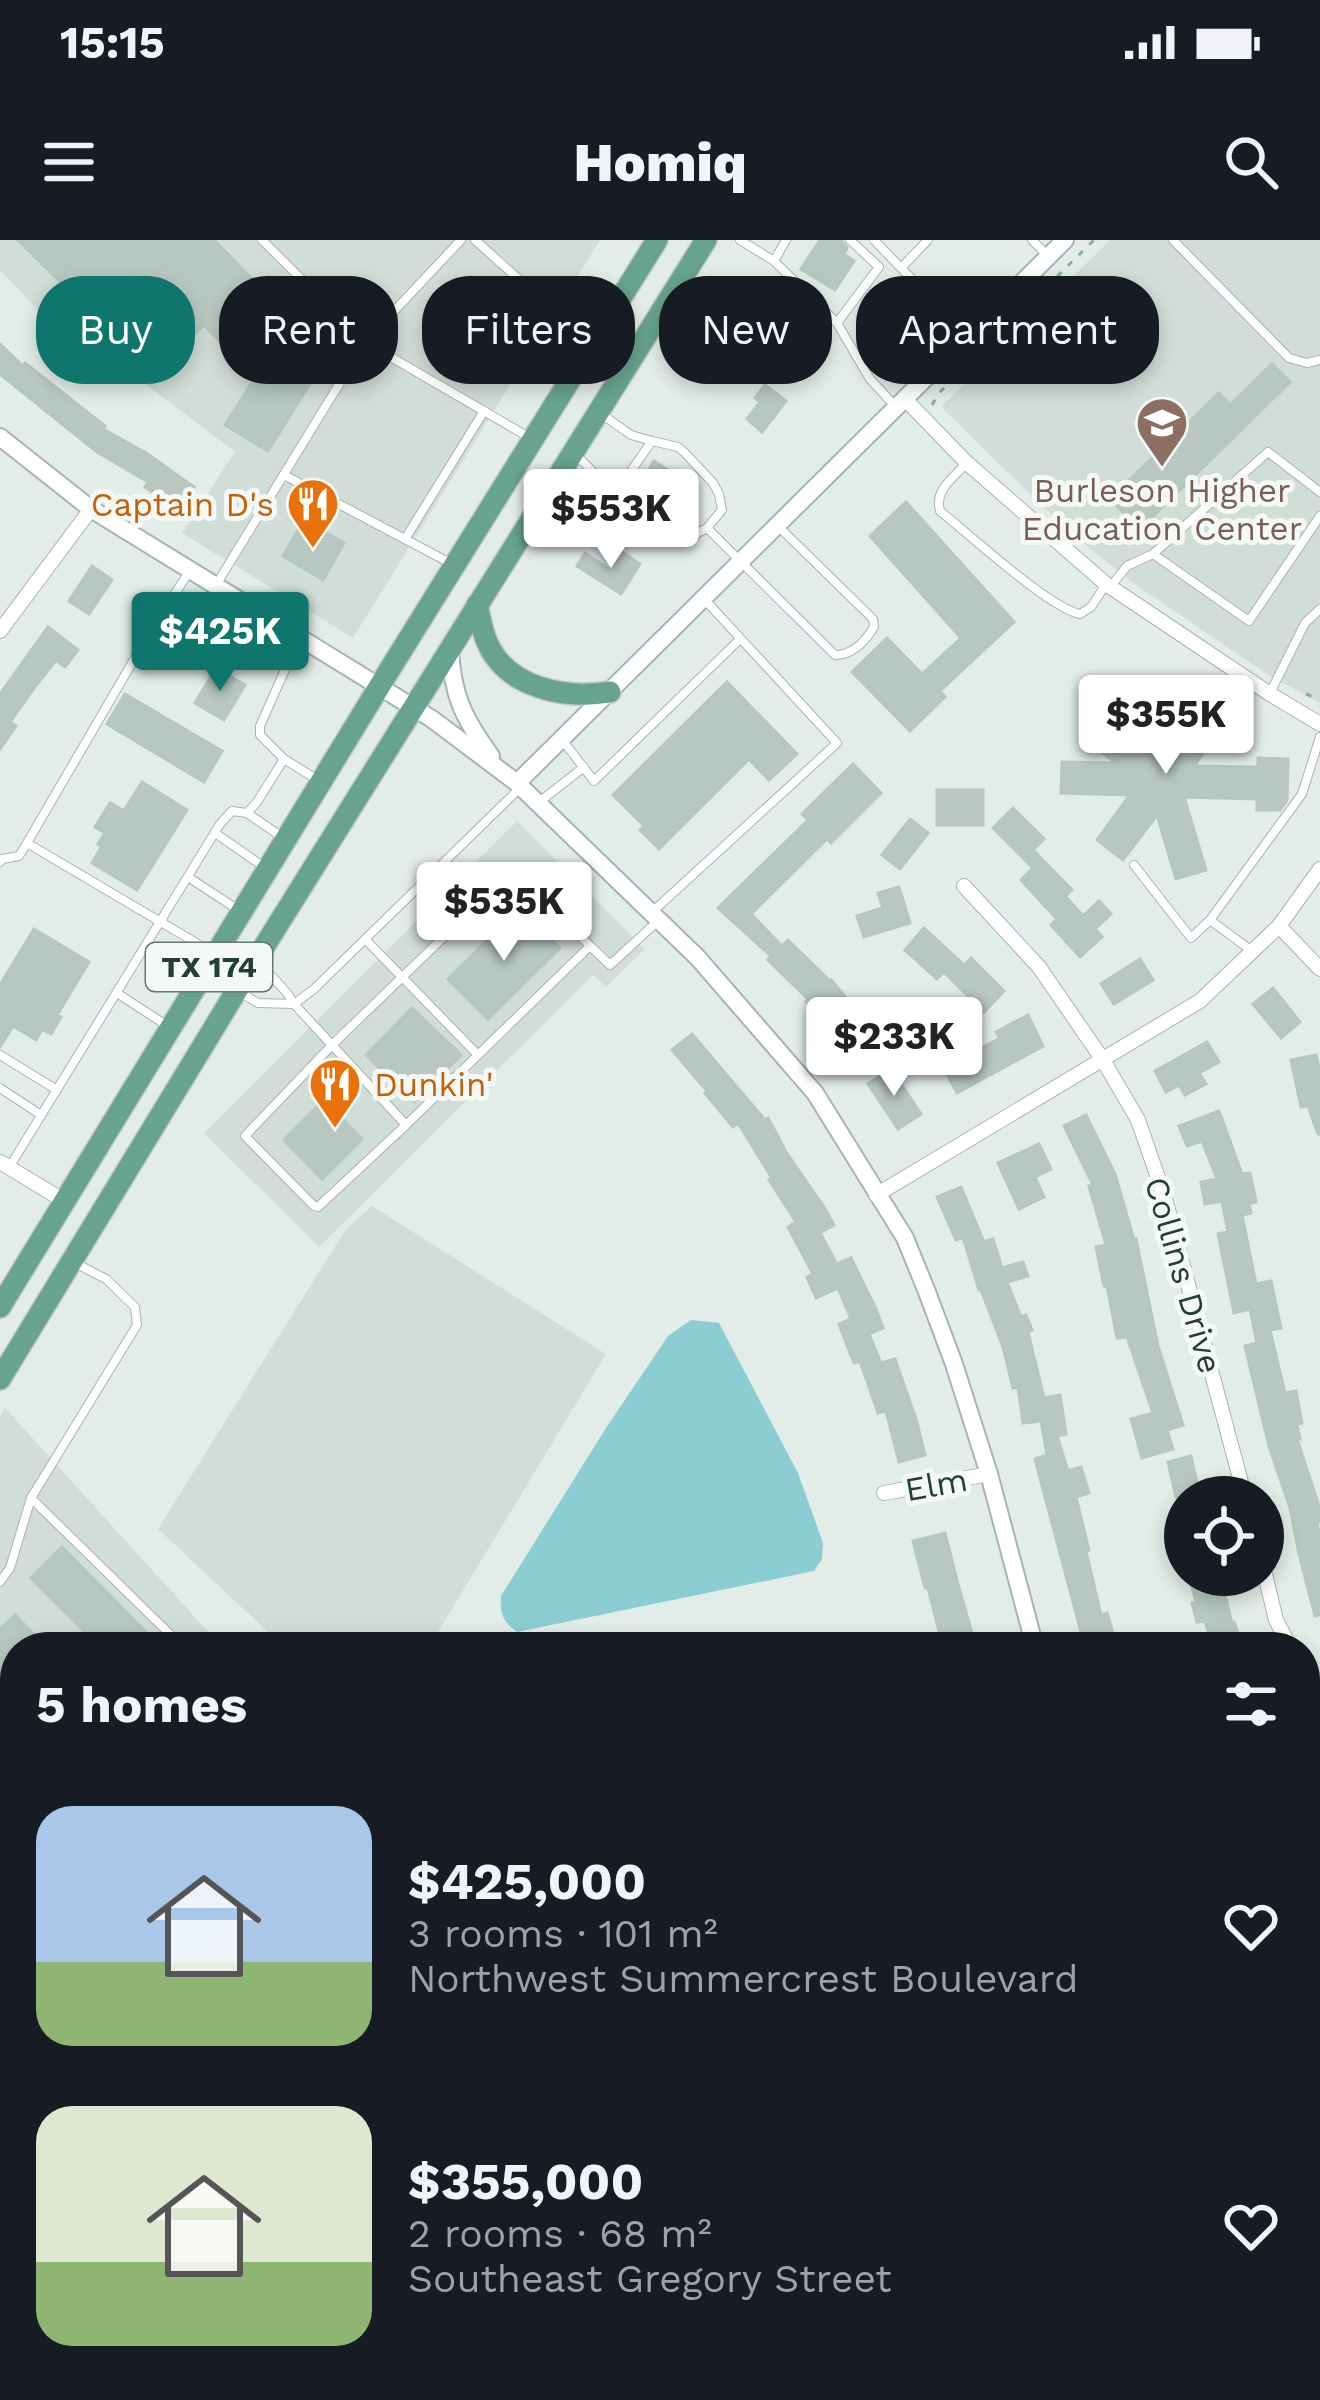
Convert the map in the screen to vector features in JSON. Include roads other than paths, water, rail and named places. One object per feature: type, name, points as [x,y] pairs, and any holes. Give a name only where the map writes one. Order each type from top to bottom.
[{"type":"main road","name":"TX 174","points":[[635,276],[657,240]]},
{"type":"main road","name":"TX 174","points":[[0,1379],[706,240]]},
{"type":"main road","name":"TX 174","points":[[0,1307],[568,384]]},
{"type":"main road","points":[[477,605],[488,643],[516,675],[549,692],[584,696],[610,692]]},
{"type":"street","points":[[1028,276],[1065,240]]},
{"type":"street","points":[[513,781],[562,740],[705,600],[918,384]]},
{"type":"street","points":[[900,402],[1108,586],[1320,724]]},
{"type":"street","points":[[0,437],[91,509],[413,707],[513,781],[698,958],[815,1093],[904,1238],[927,1292],[989,1474],[1031,1632]]},
{"type":"street","points":[[0,631],[91,509]]},
{"type":"street","points":[[450,648],[456,697],[476,736],[513,781]]},
{"type":"street","points":[[876,1195],[1200,1001],[1279,926],[1320,869]]},
{"type":"street","name":"Collins Drive","points":[[964,886],[1040,967],[1138,1120],[1239,1476]]},
{"type":"street","points":[[1279,926],[1320,969]]},
{"type":"street","points":[[4,1164],[66,1202]]},
{"type":"street","name":"Elm","points":[[884,1493],[989,1474]]},
{"type":"street","points":[[1270,1596],[1282,1632]]},
{"type":"lane","points":[[262,240],[298,276]]},
{"type":"lane","points":[[398,307],[461,240]]},
{"type":"lane","points":[[475,240],[515,276]]},
{"type":"lane","points":[[740,240],[774,260],[836,323],[870,379],[900,402]]},
{"type":"lane","points":[[774,260],[786,240]]},
{"type":"lane","points":[[836,323],[879,267],[850,240]]},
{"type":"lane","points":[[874,240],[909,276]]},
{"type":"lane","points":[[901,268],[928,240]]},
{"type":"lane","points":[[1032,240],[1048,256]]},
{"type":"lane","points":[[1173,240],[1289,358],[1307,363],[1320,360]]},
{"type":"lane","points":[[398,361],[533,439]]},
{"type":"lane","points":[[216,585],[339,384]]},
{"type":"lane","points":[[405,539],[484,411]]},
{"type":"lane","points":[[573,451],[632,510],[678,538],[685,540],[706,528],[722,510],[719,494],[678,447],[631,435],[598,411]]},
{"type":"lane","points":[[615,494],[652,441]]},
{"type":"lane","points":[[967,463],[941,490],[940,511],[1049,598],[1080,614],[1127,566],[1153,554],[1268,452],[1320,492]]},
{"type":"lane","points":[[284,475],[454,566]]},
{"type":"lane","points":[[1153,554],[1249,621],[1320,516]]},
{"type":"lane","points":[[706,528],[835,655],[855,649],[868,637],[873,620],[777,525]]},
{"type":"lane","points":[[0,862],[19,856],[27,844],[190,571]]},
{"type":"lane","points":[[590,946],[318,1207],[246,1139],[247,1132],[332,1045],[514,870],[610,964],[837,743],[705,600]]},
{"type":"lane","points":[[166,606],[178,630],[208,646],[250,661],[288,663]]},
{"type":"lane","points":[[1272,689],[1305,623],[1320,609]]},
{"type":"lane","points":[[562,740],[595,781],[740,639]]},
{"type":"lane","points":[[302,640],[260,726],[260,735],[321,783]]},
{"type":"lane","points":[[1134,865],[1191,938],[1210,920],[1302,794],[1320,737]]},
{"type":"lane","points":[[247,813],[284,758]]},
{"type":"lane","points":[[537,803],[584,767]]},
{"type":"lane","points":[[237,990],[258,1003],[294,1004],[314,989],[513,781]]},
{"type":"lane","points":[[4,1164],[41,1115],[232,812],[247,813],[286,840]]},
{"type":"lane","points":[[215,833],[268,869]]},
{"type":"lane","points":[[27,844],[216,955]]},
{"type":"lane","points":[[188,877],[242,913]]},
{"type":"lane","points":[[1210,920],[1252,951]]},
{"type":"lane","points":[[365,939],[478,1055]]},
{"type":"lane","points":[[256,960],[406,1125]]},
{"type":"lane","points":[[117,992],[171,1028]]},
{"type":"lane","points":[[0,1055],[57,1090]]},
{"type":"lane","points":[[0,1088],[41,1115]]},
{"type":"lane","points":[[0,1582],[10,1568],[32,1498],[137,1325],[135,1307],[106,1280],[73,1262]]},
{"type":"lane","points":[[32,1498],[168,1632]]},
{"type":"water","points":[[691,1320],[719,1323],[798,1473],[823,1543],[822,1559],[814,1571],[517,1632],[503,1616],[501,1596],[668,1336]]},
{"type":"place","name":"Burleson Higher Education Center","points":[[1162,469]]},
{"type":"place","name":"Captain D's","points":[[313,550]]},
{"type":"place","name":"Dunkin'","points":[[335,1130]]}]
